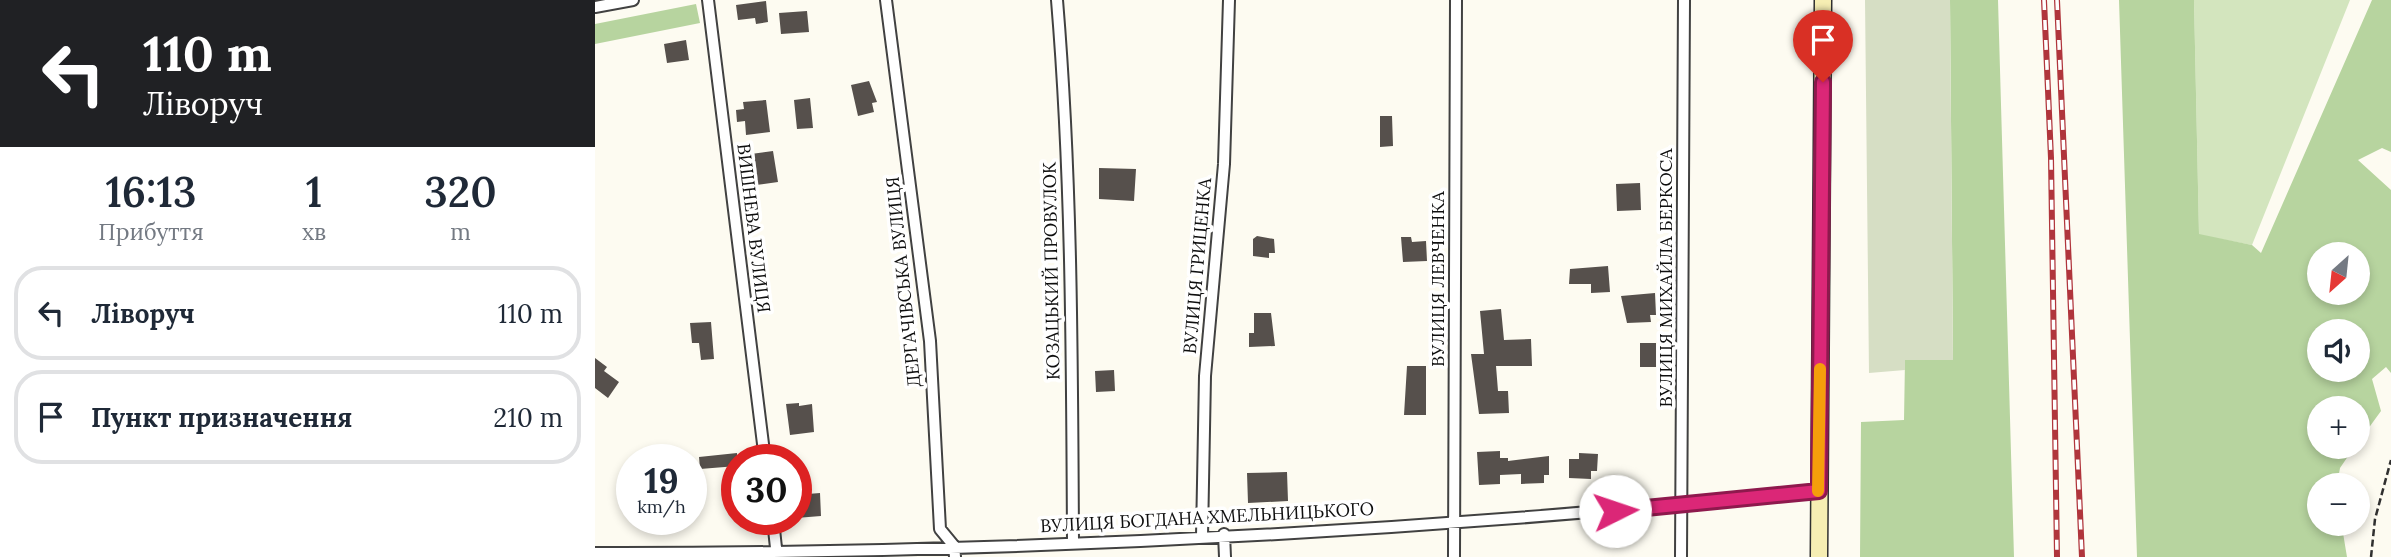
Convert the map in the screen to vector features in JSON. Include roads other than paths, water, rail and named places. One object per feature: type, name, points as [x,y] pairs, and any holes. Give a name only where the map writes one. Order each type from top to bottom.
[{"type":"main road","points":[[1819,557],[1823,0]]},
{"type":"street","points":[[595,7],[633,0]]},
{"type":"street","name":"ВИШНЕВА ВУЛИЦЯ","points":[[708,0],[763,444]]},
{"type":"street","name":"ДЕРГАЧІВСЬКА ВУЛИЦЯ","points":[[886,0],[930,341],[940,529],[955,552]]},
{"type":"street","name":"КОЗАЦЬКИЙ ПРОВУЛОК","points":[[1057,0],[1063,70],[1070,304],[1073,542]]},
{"type":"street","name":"ВУЛИЦЯ ГРИЦЕНКА","points":[[1202,536],[1205,376],[1224,164],[1229,0]]},
{"type":"street","name":"ВУЛИЦЯ ЛЕВЧЕНКА","points":[[1454,557],[1456,0]]},
{"type":"street","name":"ВУЛИЦЯ МИХАЙЛА БЕРКОСА","points":[[1681,557],[1684,0]]},
{"type":"street","name":"ВУЛИЦЯ БОГДАНА ХМЕЛЬНИЦЬКОГО","points":[[595,553],[777,555],[955,552],[1073,542],[1455,522],[1680,505],[1819,491]]},
{"type":"street","points":[[1224,534],[1225,557]]},
{"type":"street","points":[[775,535],[777,555]]},
{"type":"railway","points":[[2044,0],[2051,158],[2057,557]]},
{"type":"railway","points":[[2057,0],[2082,557]]}]
